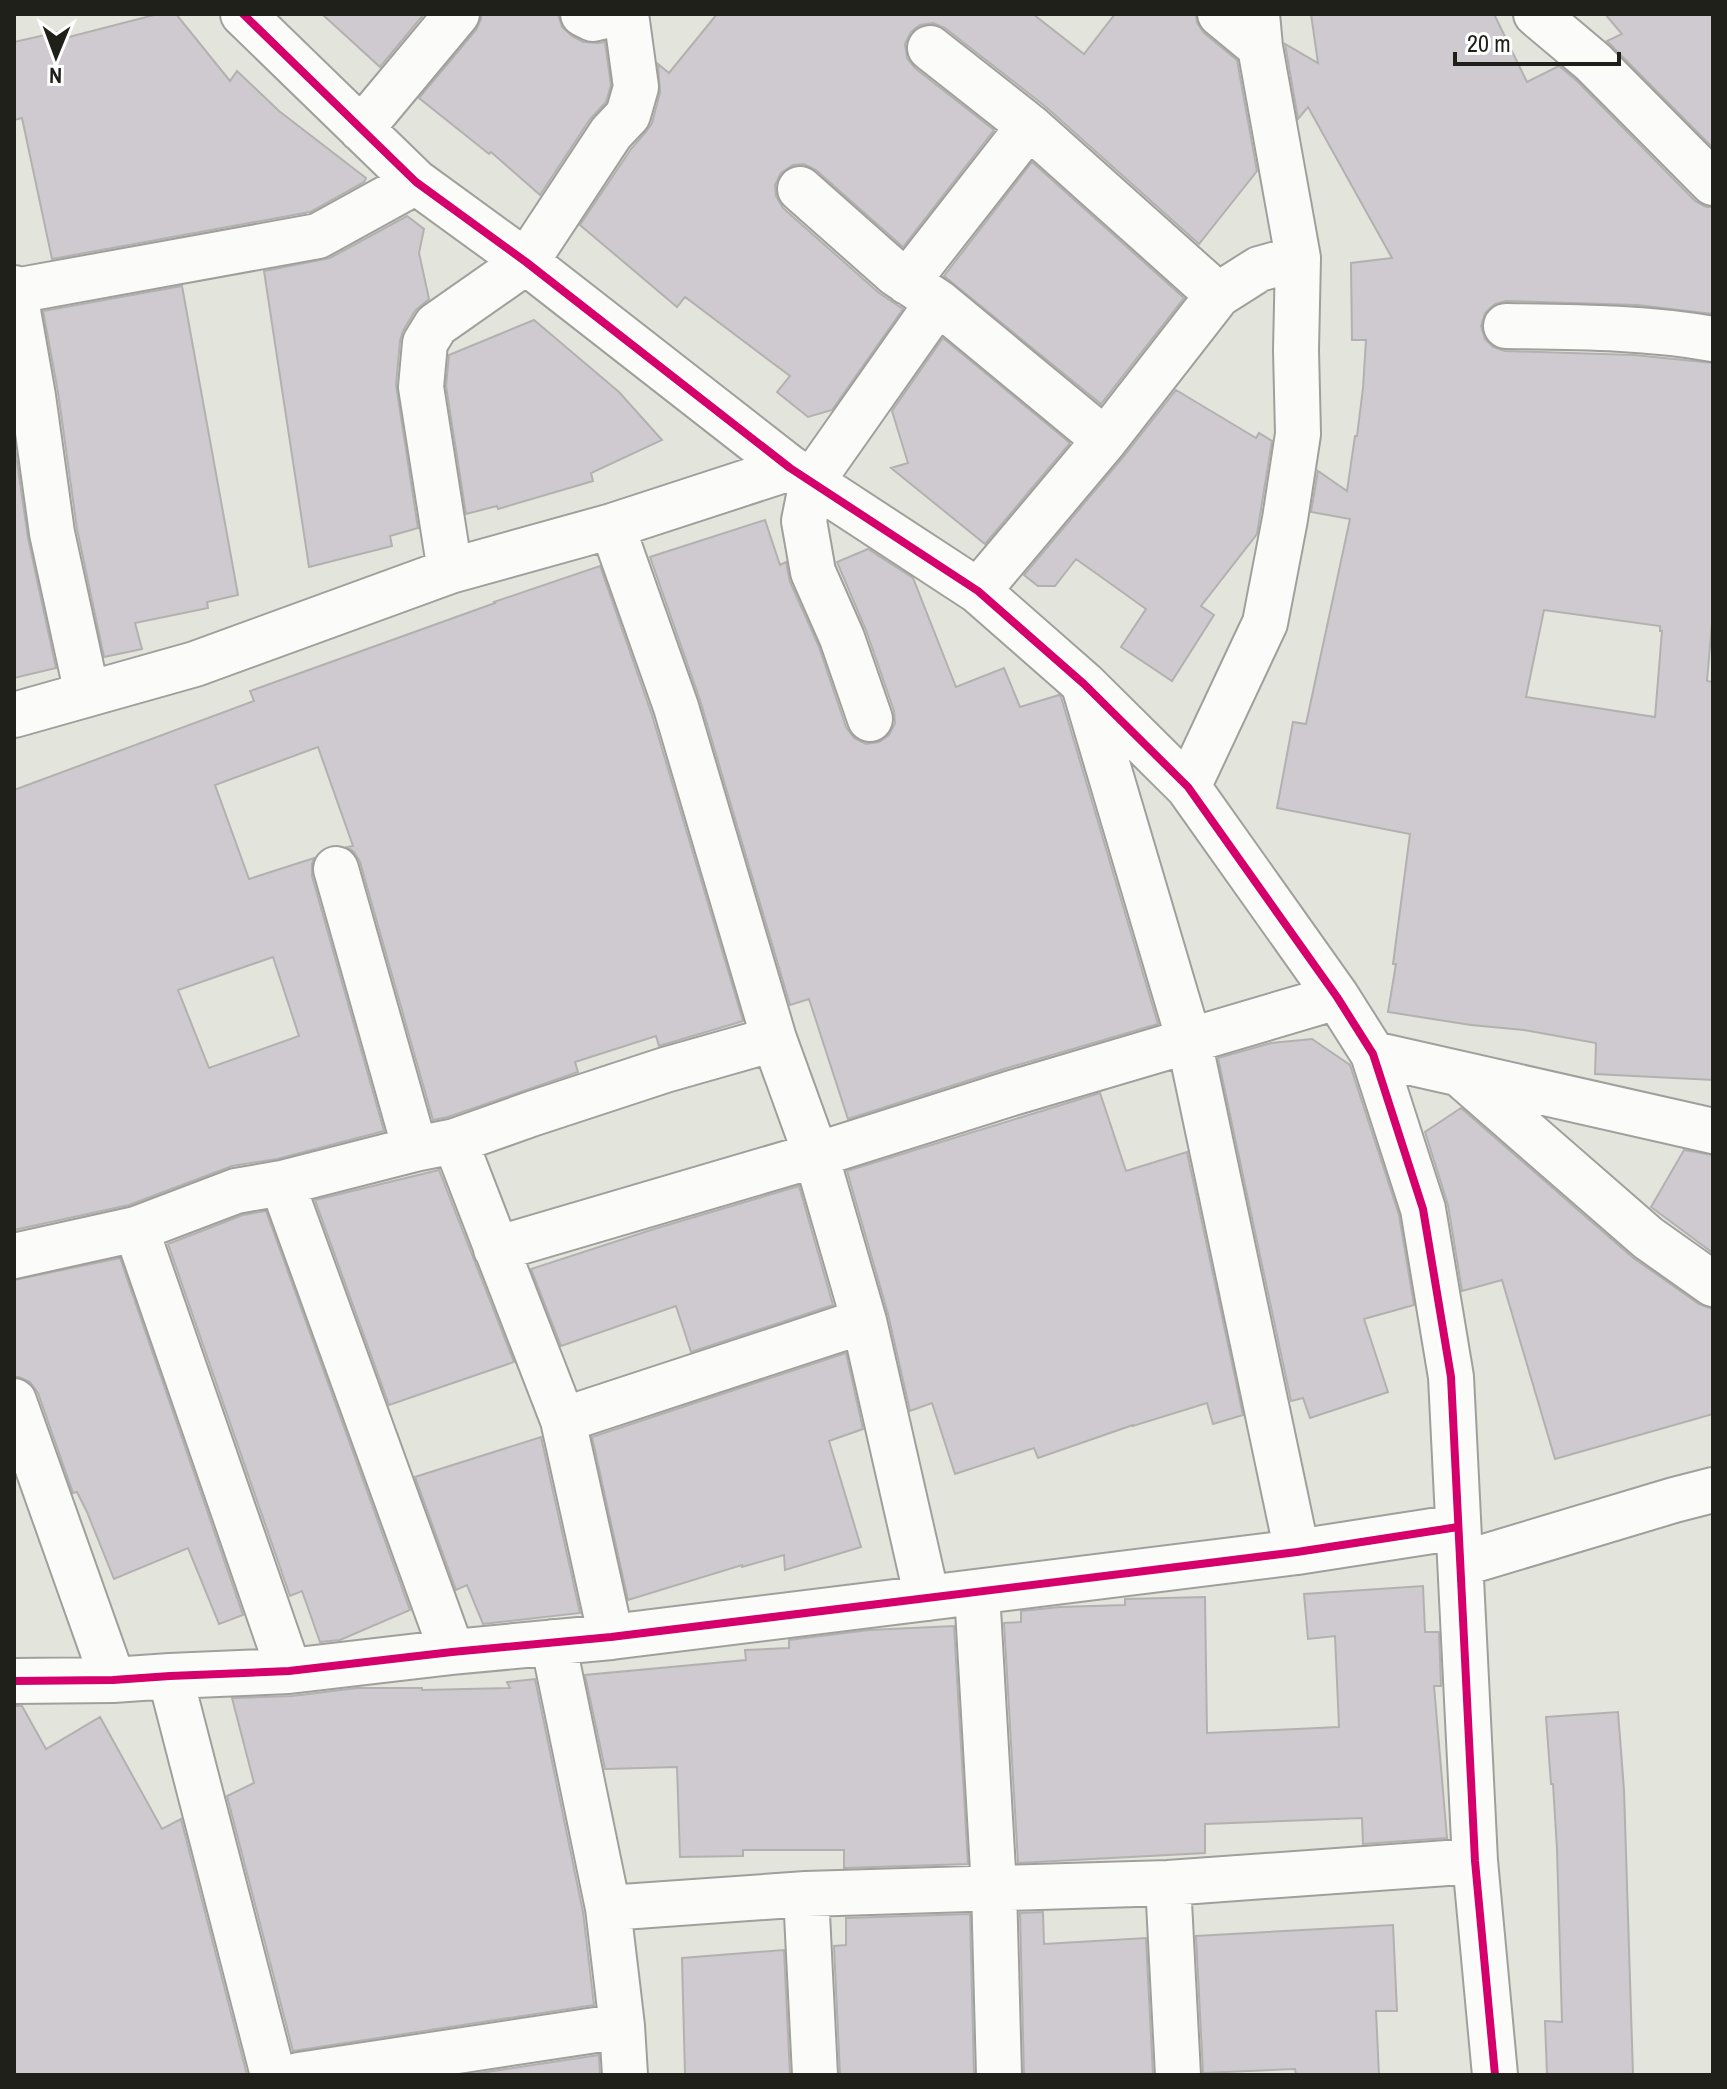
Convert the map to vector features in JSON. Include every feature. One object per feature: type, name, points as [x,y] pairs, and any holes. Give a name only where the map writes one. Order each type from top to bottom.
[{"type":"street","points":[[243,14],[416,182],[526,262],[801,474],[978,591],[1084,684],[1188,787],[1337,997],[1373,1054],[1423,1209],[1451,1377],[1475,1861],[1495,2075]]},
{"type":"street","points":[[361,129],[457,14]]},
{"type":"street","points":[[583,14],[593,19],[613,14]]},
{"type":"street","points":[[450,571],[421,387],[425,343],[436,325],[526,262],[611,133],[628,115],[636,87],[626,14]]},
{"type":"street","points":[[1188,787],[1265,623],[1298,434],[1298,258],[1259,31],[1220,14]]},
{"type":"street","points":[[1536,14],[1593,62],[1713,183]]},
{"type":"street","points":[[930,48],[1029,126],[1218,295]]},
{"type":"street","points":[[870,719],[842,638],[813,572],[804,521],[801,474],[1029,126]]},
{"type":"street","points":[[87,694],[52,533],[14,289],[318,236],[416,182]]},
{"type":"street","points":[[800,189],[896,274],[923,292],[1105,440]]},
{"type":"street","points":[[978,591],[1105,440],[1218,295],[1259,269],[1298,258]]},
{"type":"street","points":[[1506,326],[1640,331],[1713,339]]},
{"type":"street","points":[[14,715],[195,664],[450,571],[801,474]]},
{"type":"street","points":[[612,526],[676,707],[774,1039],[816,1155],[864,1321],[927,1598]]},
{"type":"street","points":[[1084,684],[1189,1040],[1297,1552]]},
{"type":"street","points":[[336,869],[435,1145],[496,1249],[563,1420],[611,1637]]},
{"type":"street","points":[[496,1249],[1337,997]]},
{"type":"street","points":[[14,1256],[136,1229],[236,1191],[282,1183],[435,1145],[665,1070],[774,1039]]},
{"type":"street","points":[[1373,1054],[1713,1131]]},
{"type":"street","points":[[1459,1074],[1648,1238],[1713,1284]]},
{"type":"street","points":[[282,1183],[452,1652]]},
{"type":"street","points":[[136,1229],[289,1671]]},
{"type":"street","points":[[563,1420],[864,1321]]},
{"type":"street","points":[[14,1401],[113,1680]]},
{"type":"street","points":[[14,1681],[113,1680],[289,1671],[611,1637],[1297,1552],[1459,1546],[1713,1490]]},
{"type":"street","points":[[977,1592],[994,1888],[999,2075]]},
{"type":"street","points":[[553,1642],[608,1908],[625,2075]]},
{"type":"street","points":[[170,1676],[273,2075]]},
{"type":"street","points":[[608,1908],[806,1894],[1168,1883],[1475,1861]]},
{"type":"street","points":[[1168,1883],[1178,2075]]},
{"type":"street","points":[[806,1894],[815,2075]]},
{"type":"street","points":[[299,2075],[622,2026]]},
{"type":"building","points":[[158,14],[176,14],[230,81],[237,71],[279,111],[366,178],[310,212],[52,259],[22,118],[14,120],[14,42],[63,31],[65,38]]},
{"type":"building","points":[[322,14],[424,14],[380,67]]},
{"type":"building","points":[[481,14],[558,14],[562,27],[572,36],[583,42],[605,42],[611,85],[606,102],[590,119],[540,195],[491,152],[489,154],[419,98],[476,30]]},
{"type":"building","points":[[717,14],[1033,14],[1084,54],[1115,14],[1196,14],[1197,23],[1204,33],[1237,60],[1257,171],[1199,244],[1046,107],[945,28],[933,23],[920,25],[911,32],[905,44],[907,58],[915,68],[994,130],[903,247],[816,170],[804,164],[793,165],[781,173],[775,185],[776,196],[783,208],[879,293],[903,309],[832,410],[808,417],[777,392],[790,376],[685,297],[677,307],[580,225],[652,123],[660,93],[658,64],[669,73]]},
{"type":"building","points":[[1311,14],[1494,14],[1527,82],[1559,66],[1695,201],[1713,207],[1713,314],[1637,305],[1506,301],[1495,304],[1485,313],[1481,326],[1485,339],[1493,347],[1505,351],[1634,355],[1713,363],[1713,611],[1707,681],[1713,682],[1713,1080],[1595,1074],[1596,1043],[1388,1012],[1410,834],[1277,808],[1293,722],[1306,724],[1350,519],[1311,512],[1318,471],[1347,491],[1357,436],[1366,340],[1352,340],[1351,263],[1392,258],[1308,107],[1298,119],[1285,44],[1318,63]],"holes":[[[1544,610],[1660,626],[1655,717],[1526,697]]]},
{"type":"building","points":[[1605,14],[1713,14],[1713,148],[1607,41],[1622,34]]},
{"type":"building","points":[[1032,162],[1184,298],[1101,404],[944,276]]},
{"type":"building","points":[[407,216],[424,229],[419,253],[429,299],[415,311],[403,331],[396,385],[418,528],[390,536],[392,546],[309,567],[264,271],[330,258]]},
{"type":"building","points":[[182,286],[238,595],[207,602],[208,608],[135,623],[142,649],[104,657],[77,529],[43,311]]},
{"type":"building","points":[[534,320],[619,392],[662,440],[591,473],[593,481],[498,509],[497,506],[466,514],[446,386],[449,355]]},
{"type":"building","points":[[943,338],[1070,443],[985,544],[891,468],[908,463],[892,411]]},
{"type":"building","points":[[1176,390],[1256,438],[1259,433],[1272,441],[1257,534],[1201,606],[1214,615],[1172,681],[1121,647],[1146,609],[1076,559],[1055,586],[1038,586],[1024,575]]},
{"type":"building","points":[[14,441],[28,538],[56,668],[14,678]]},
{"type":"building","points":[[765,520],[780,565],[786,562],[790,582],[819,647],[846,727],[854,738],[866,744],[879,742],[889,735],[895,723],[894,711],[866,630],[837,562],[868,549],[913,578],[956,687],[1004,668],[1020,707],[1059,695],[1061,697],[1158,1024],[848,1119],[809,999],[790,1005],[700,700],[650,557]]},
{"type":"building","points":[[600,566],[652,715],[743,1021],[659,1046],[656,1036],[575,1062],[578,1072],[433,1120],[360,862],[347,847],[353,846],[318,747],[215,785],[249,879],[314,858],[312,876],[384,1131],[277,1159],[232,1166],[129,1205],[14,1230],[14,790],[254,701],[250,691]],"holes":[[[273,957],[299,1036],[209,1068],[178,990]]]},
{"type":"building","points":[[1312,1039],[1350,1065],[1399,1215],[1414,1305],[1364,1319],[1388,1392],[1310,1418],[1303,1398],[1291,1401],[1218,1058],[1271,1043]]},
{"type":"building","points":[[1100,1093],[1126,1171],[1187,1152],[1243,1415],[1213,1424],[1207,1403],[1038,1458],[1034,1448],[955,1474],[932,1403],[910,1411],[888,1314],[847,1171]]},
{"type":"building","points":[[1461,1108],[1632,1257],[1699,1304],[1713,1309],[1713,1414],[1555,1459],[1502,1280],[1462,1291],[1448,1205],[1425,1132]]},
{"type":"building","points":[[1684,1150],[1713,1155],[1713,1253],[1651,1207]]},
{"type":"building","points":[[439,1170],[514,1362],[389,1405],[315,1200]]},
{"type":"building","points":[[799,1186],[833,1305],[691,1352],[676,1306],[561,1346],[531,1269]]},
{"type":"building","points":[[266,1211],[410,1610],[340,1640],[320,1642],[302,1591],[290,1596],[168,1244],[243,1215]]},
{"type":"building","points":[[120,1258],[243,1615],[219,1624],[188,1548],[114,1579],[87,1512],[77,1492],[73,1493],[38,1393],[30,1382],[14,1377],[14,1280]]},
{"type":"building","points":[[846,1353],[863,1429],[829,1441],[861,1547],[785,1570],[784,1555],[628,1600],[592,1437]]},
{"type":"building","points":[[541,1437],[580,1613],[483,1624],[467,1585],[456,1590],[415,1477]]},
{"type":"building","points":[[1423,1586],[1425,1632],[1439,1632],[1441,1686],[1434,1686],[1447,1838],[1363,1844],[1362,1818],[1205,1824],[1205,1853],[1018,1863],[1004,1623],[1021,1622],[1021,1611],[1125,1605],[1125,1599],[1205,1597],[1207,1733],[1339,1727],[1335,1636],[1308,1639],[1304,1594]]},
{"type":"building","points":[[954,1626],[968,1864],[844,1868],[844,1850],[743,1850],[743,1856],[680,1857],[677,1767],[605,1769],[585,1675],[746,1660],[745,1650],[789,1648],[789,1640],[869,1630]]},
{"type":"building","points":[[535,1679],[583,1912],[594,2005],[293,2051],[227,1796],[254,1783],[232,1698],[292,1696],[357,1688],[510,1688],[507,1682]]},
{"type":"building","points":[[14,1706],[22,1706],[46,1749],[100,1717],[162,1829],[181,1819],[247,2075],[14,2075]]},
{"type":"building","points":[[1618,1712],[1624,1790],[1633,2075],[1547,2075],[1545,2021],[1562,2022],[1557,1849],[1546,1717]]},
{"type":"building","points":[[1043,1912],[1044,1944],[1146,1938],[1153,2075],[1024,2075],[1020,1913]]},
{"type":"building","points":[[970,1914],[974,2075],[840,2075],[834,1946],[846,1945],[846,1918]]},
{"type":"building","points":[[1393,1925],[1397,2011],[1376,2011],[1379,2075],[1296,2075],[1295,2069],[1203,2073],[1196,1936]]},
{"type":"building","points":[[784,1950],[790,2075],[685,2075],[682,1958]]},
{"type":"building","points":[[599,2055],[600,2075],[466,2075]]},
{"type":"cycle path","points":[[243,14],[416,182],[526,262],[790,468],[978,591],[1084,684],[1188,787],[1337,997],[1373,1054],[1423,1209],[1451,1377],[1475,1861],[1495,2075]]},
{"type":"cycle path","points":[[14,1681],[113,1680],[289,1671],[611,1637],[1297,1552],[1458,1527]]}]
